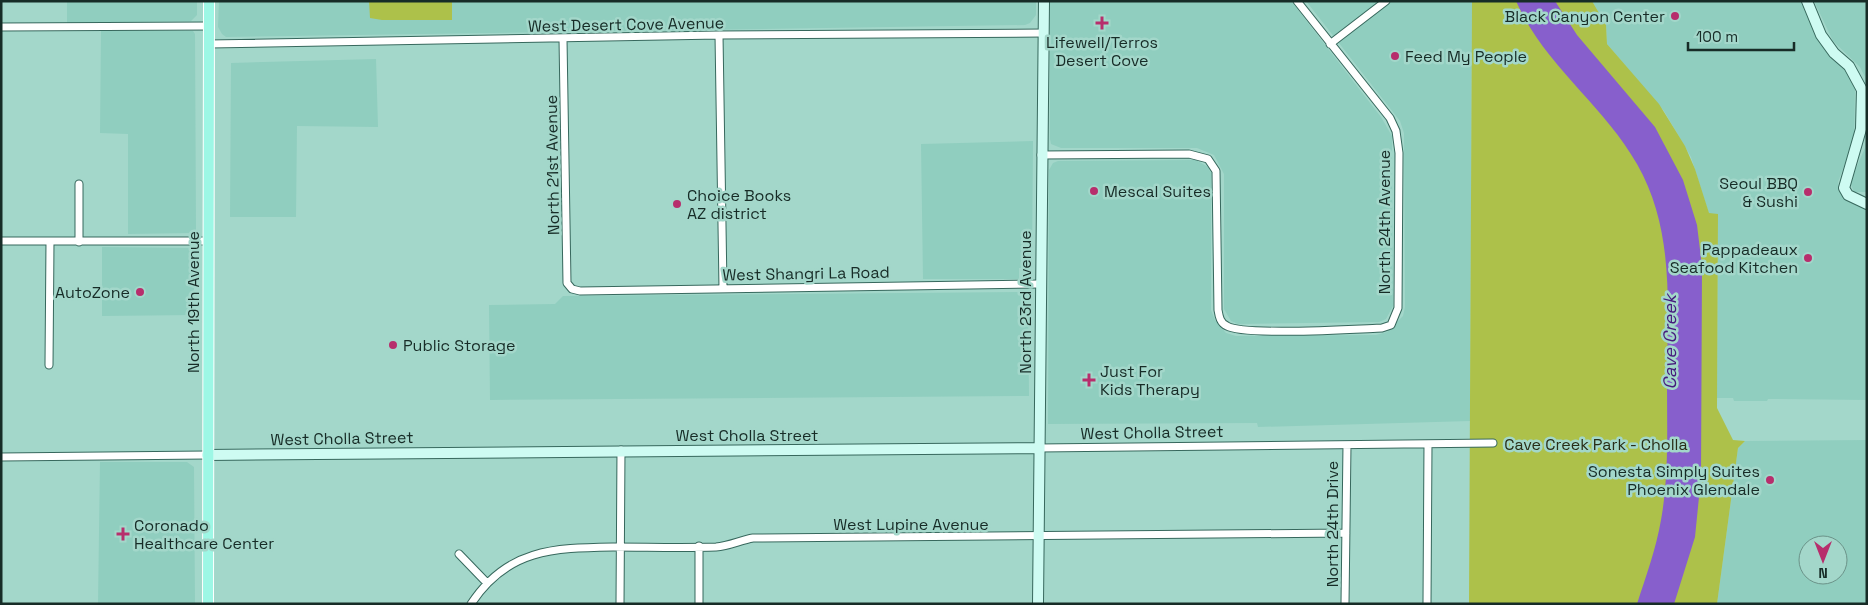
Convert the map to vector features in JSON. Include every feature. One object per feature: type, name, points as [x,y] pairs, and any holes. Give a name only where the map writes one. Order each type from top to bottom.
[{"type":"main road","name":"North 19th Avenue","points":[[208,604],[209,1]]},
{"type":"street","name":"North 23rd Avenue","points":[[1038,604],[1044,1]]},
{"type":"street","name":"North 24th Avenue","points":[[1041,155],[1189,154],[1208,159],[1216,171],[1218,310],[1220,319],[1226,326],[1251,330],[1382,328],[1390,325],[1398,308],[1399,164],[1396,131],[1390,118],[1297,1]]},
{"type":"street","points":[[1330,44],[1386,1]]},
{"type":"street","points":[[1807,1],[1821,35],[1834,53],[1850,66],[1862,90],[1861,129],[1844,188],[1848,195],[1867,204]]},
{"type":"street","points":[[1,27],[209,26]]},
{"type":"street","name":"West Desert Cove Avenue","points":[[209,44],[719,35],[1044,33]]},
{"type":"street","points":[[719,35],[723,288]]},
{"type":"street","name":"North 21st Avenue","points":[[563,39],[568,283],[572,289]]},
{"type":"street","points":[[79,184],[79,242]]},
{"type":"street","points":[[1855,198],[1867,195]]},
{"type":"street","points":[[1,241],[209,241]]},
{"type":"street","points":[[49,365],[50,242]]},
{"type":"street","name":"West Shangri La Road","points":[[572,289],[580,291],[1040,284]]},
{"type":"street","name":"West Cholla Street","points":[[1,457],[1493,443]]},
{"type":"street","points":[[1427,604],[1428,444]]},
{"type":"street","name":"North 24th Drive","points":[[1345,604],[1347,445]]},
{"type":"street","points":[[620,604],[621,450]]},
{"type":"street","name":"West Lupine Avenue","points":[[472,604],[488,583],[504,569],[540,552],[568,548],[723,546],[754,538],[1346,533]]},
{"type":"street","points":[[699,546],[699,604]]},
{"type":"street","points":[[459,554],[488,583]]},
{"type":"shaded area","points":[[67,1],[197,1],[197,15],[191,21],[67,23]]},
{"type":"shaded area","points":[[219,1],[1036,1],[1036,15],[1030,23],[1025,25],[226,37],[218,27]]},
{"type":"shaded area","points":[[1050,1],[1291,1],[1381,117],[1392,136],[1393,306],[1386,319],[1379,322],[1238,324],[1231,321],[1224,309],[1224,174],[1214,155],[1197,148],[1061,148],[1051,144]]},
{"type":"shaded area","points":[[1306,1],[1472,1],[1470,421],[1258,427],[1257,423],[1048,424],[1049,170],[1053,163],[1058,161],[1196,160],[1208,167],[1211,173],[1211,310],[1215,320],[1226,333],[1236,336],[1376,335],[1387,332],[1403,316],[1405,307],[1404,133],[1400,121]]},
{"type":"shaded area","points":[[1592,1],[1802,1],[1824,49],[1847,71],[1855,88],[1854,139],[1838,182],[1839,190],[1844,198],[1867,207],[1867,400],[1768,399],[1767,401],[1734,401],[1733,398],[1717,398],[1718,214],[1709,214],[1691,157],[1664,111],[1607,44],[1606,25]]},
{"type":"shaded area","points":[[1814,1],[1867,1],[1867,137],[1865,77],[1860,67],[1833,41]]},
{"type":"shaded area","points":[[101,31],[193,31],[195,34],[196,230],[194,233],[128,234],[128,134],[100,133]]},
{"type":"shaded area","points":[[376,59],[378,127],[297,126],[296,217],[230,217],[231,63]]},
{"type":"shaded area","points":[[1867,137],[1867,192],[1854,192],[1850,182],[1865,148]]},
{"type":"shaded area","points":[[1033,141],[1032,267],[1019,268],[1019,279],[923,279],[921,144]]},
{"type":"shaded area","points":[[102,247],[194,248],[194,315],[102,316]]},
{"type":"shaded area","points":[[1028,292],[1029,396],[490,400],[489,305],[555,304],[563,296]]},
{"type":"shaded area","points":[[1867,440],[1867,604],[1717,604],[1738,448],[1745,441]]},
{"type":"shaded area","points":[[100,462],[187,462],[194,467],[195,604],[98,604]]},
{"type":"green space","points":[[369,1],[452,1],[452,20],[382,20],[370,18]]},
{"type":"green space","name":"Cave Creek Park - Cholla","points":[[1472,1],[1592,1],[1606,25],[1607,44],[1659,104],[1685,146],[1695,169],[1709,213],[1718,214],[1717,408],[1733,440],[1745,441],[1738,448],[1717,604],[1469,604]]},
{"type":"water","name":"Cave Creek","points":[[1516,1],[1555,1],[1577,35],[1655,127],[1683,180],[1697,225],[1702,266],[1701,477],[1695,537],[1674,604],[1637,604],[1659,531],[1664,503],[1666,470],[1668,300],[1664,244],[1658,217],[1649,190],[1637,164],[1623,142],[1542,45]]},
{"type":"place","name":"Black Canyon Center","points":[[1675,16]]},
{"type":"place","name":"Lifewell/Terros Desert Cove","points":[[1102,23]]},
{"type":"place","name":"Feed My People","points":[[1395,56]]},
{"type":"place","name":"Mescal Suites","points":[[1094,191]]},
{"type":"place","name":"Seoul BBQ & Sushi","points":[[1808,192]]},
{"type":"place","name":"Choice Books AZ district","points":[[677,204]]},
{"type":"place","name":"Pappadeaux Seafood Kitchen","points":[[1808,258]]},
{"type":"place","name":"AutoZone","points":[[140,292]]},
{"type":"place","name":"Public Storage","points":[[393,345]]},
{"type":"place","name":"Just For Kids Therapy","points":[[1089,380]]},
{"type":"place","name":"Sonesta Simply Suites Phoenix Glendale","points":[[1770,480]]},
{"type":"place","name":"Coronado Healthcare Center","points":[[123,534]]}]
